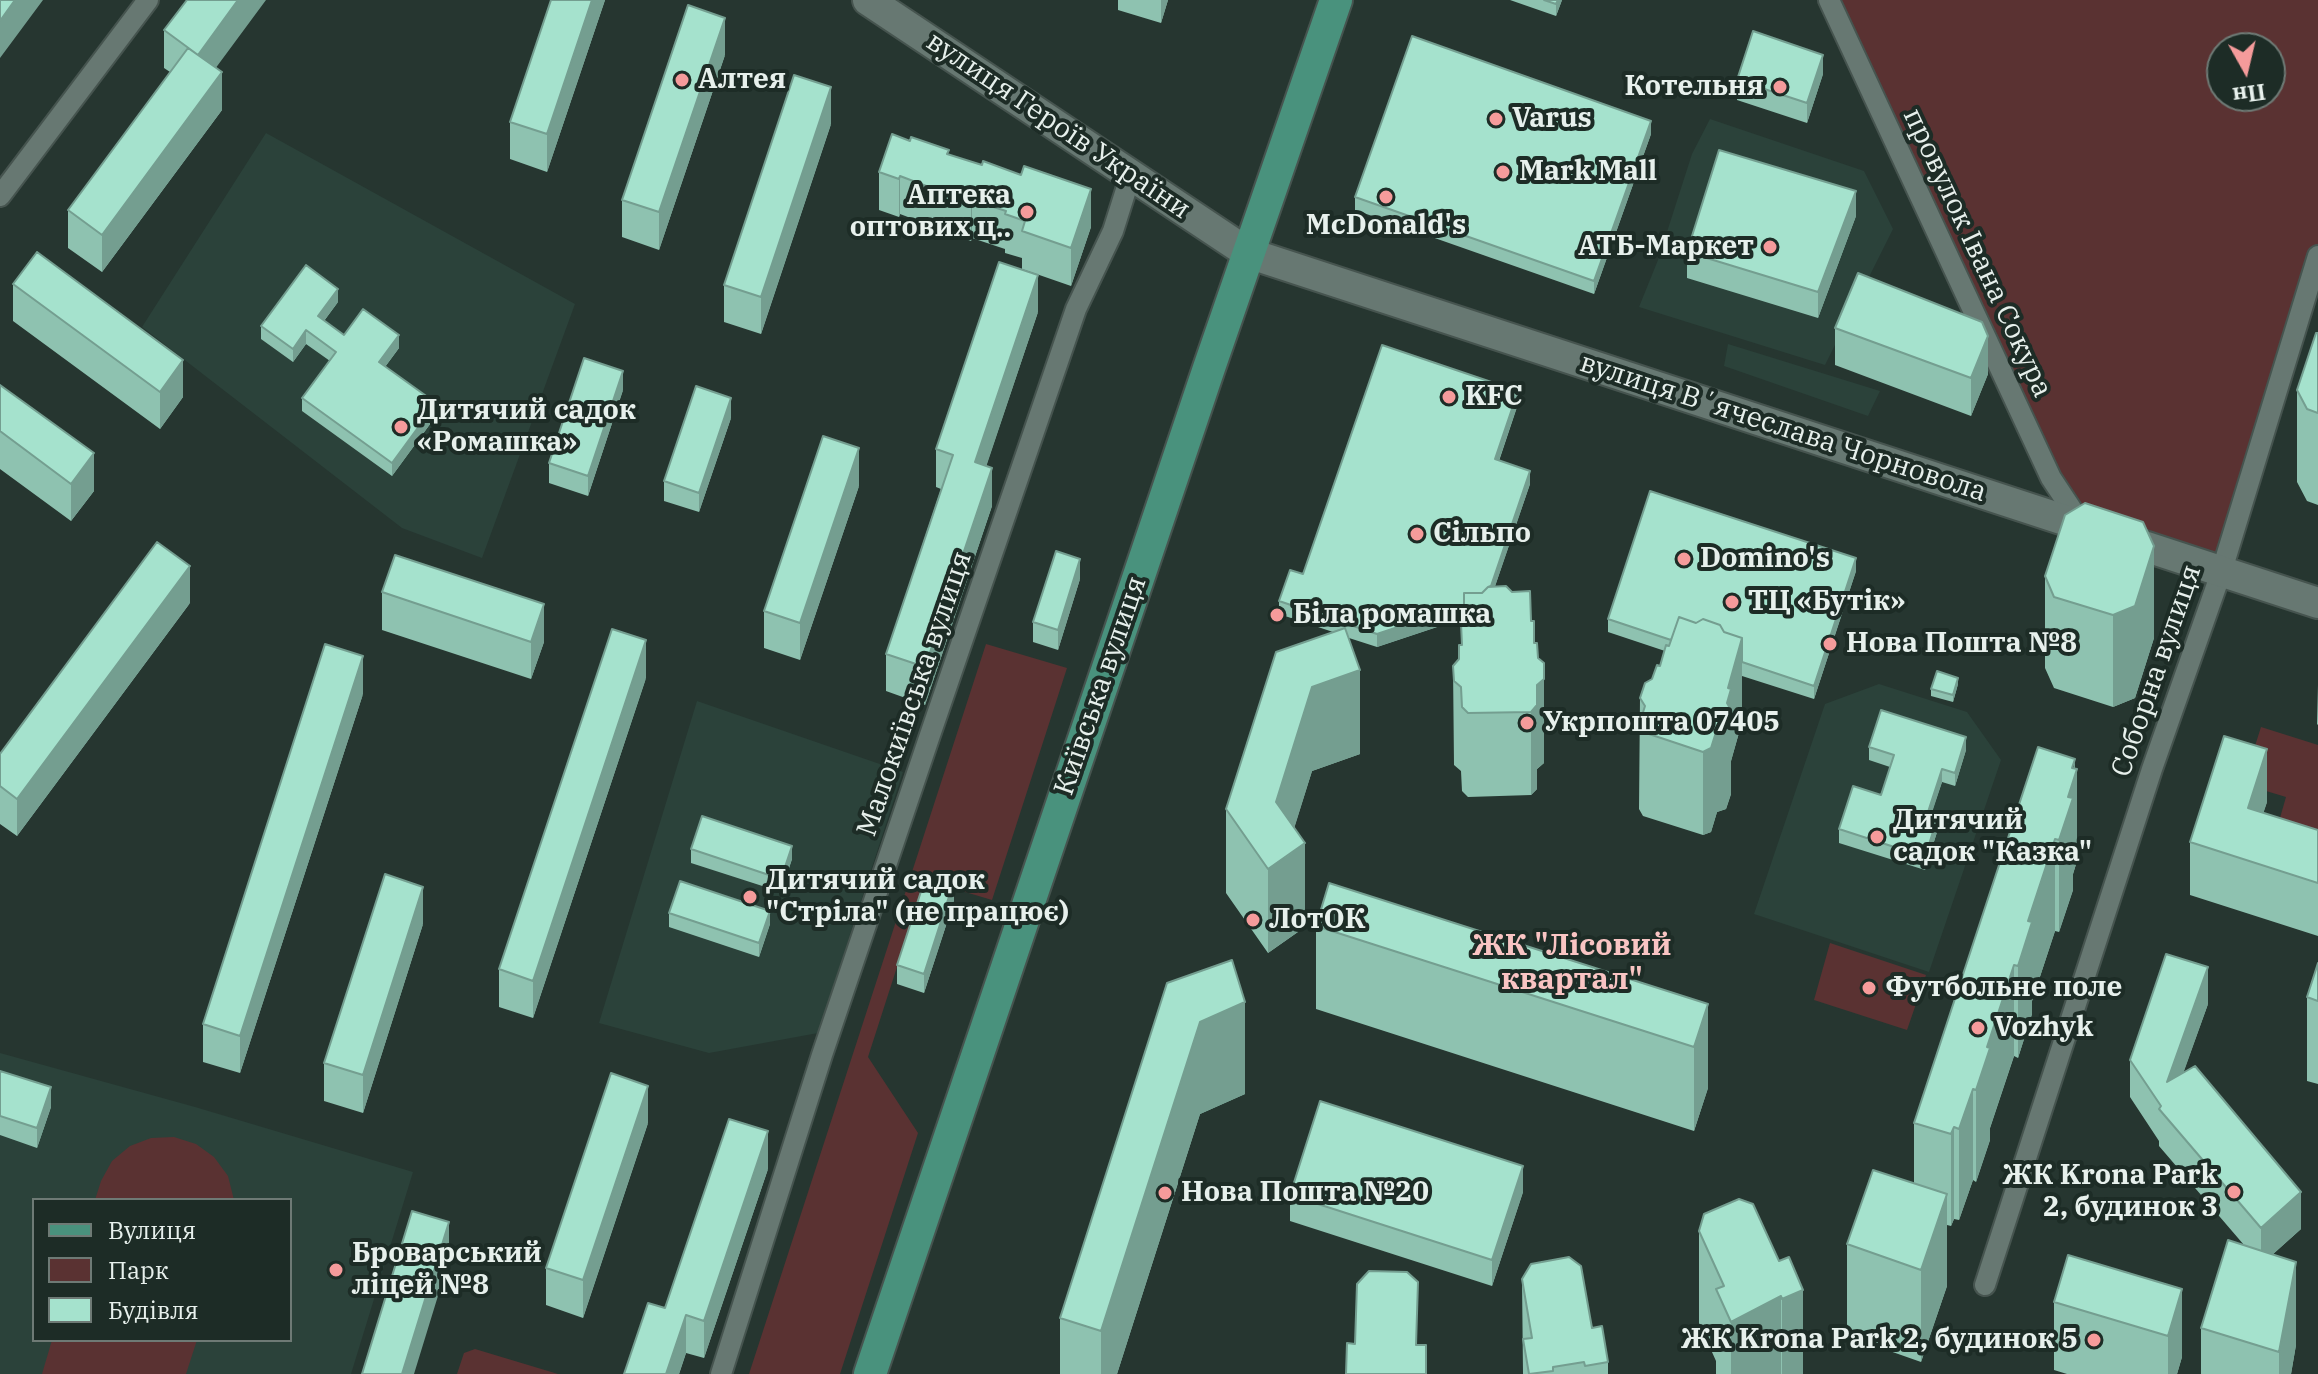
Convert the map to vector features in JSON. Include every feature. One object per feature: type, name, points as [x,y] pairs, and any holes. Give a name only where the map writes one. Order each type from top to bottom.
[{"type":"main road","name":"Київська вулиця","points":[[870,1374],[1336,0]]},
{"type":"street","points":[[0,196],[148,0]]},
{"type":"street","name":"вулиця Героїв України","points":[[868,0],[1248,253]]},
{"type":"street","name":"провулок Івана Сокура","points":[[1829,0],[2051,478],[2082,525]]},
{"type":"street","name":"Малокиївська вулиця","points":[[721,1374],[822,1055],[955,662],[1076,309],[1113,231],[1131,174]]},
{"type":"street","name":"вулиця Вʼячеслава Чорновола","points":[[1248,253],[2318,603]]},
{"type":"street","name":"Соборна вулиця","points":[[1985,1285],[2152,769],[2222,570],[2318,256]]},
{"type":"shaded area","points":[[1710,119],[1864,171],[1893,229],[1825,365],[1639,307],[1658,260],[1692,154]]},
{"type":"shaded area","name":"Дитячий садок «Ромашка»","points":[[266,133],[575,304],[482,558],[402,528],[142,327]]},
{"type":"shaded area","points":[[1728,344],[1880,391],[1868,416],[1724,366]]},
{"type":"shaded area","name":"Дитячий садок \"Казка\"","points":[[1879,684],[1967,712],[2001,760],[1929,972],[1754,914],[1825,704]]},
{"type":"shaded area","name":"Дитячий садок \"Стріла\" (не працює)","points":[[697,701],[903,772],[818,1033],[709,1053],[599,1023]]},
{"type":"shaded area","name":"Броварський ліцей №8","points":[[0,1053],[413,1172],[351,1374],[0,1374]]},
{"type":"green space","points":[[1829,0],[2318,0],[2318,256],[2222,570],[2082,525]]},
{"type":"green space","points":[[986,644],[1067,668],[992,900],[925,880],[868,1057],[918,1133],[840,1374],[749,1374]]},
{"type":"green space","points":[[2261,727],[2318,745],[2318,872],[2269,856],[2286,797],[2243,784]]},
{"type":"green space","name":"Футбольне поле","points":[[1830,943],[1926,975],[1907,1030],[1814,1000]]},
{"type":"green space","points":[[174,1137],[196,1144],[214,1157],[228,1176],[234,1198],[96,1198],[112,1161],[130,1146],[151,1138]]},
{"type":"green space","points":[[51,1342],[196,1342],[186,1374],[42,1374]]},
{"type":"green space","points":[[475,1349],[558,1374],[457,1374],[464,1353]]},
{"type":"building","points":[[0,0],[15,0],[0,21]]},
{"type":"building","points":[[187,0],[238,0],[198,55],[164,30]]},
{"type":"building","points":[[551,0],[592,0],[547,134],[510,122]]},
{"type":"building","points":[[688,5],[725,18],[659,212],[622,200]]},
{"type":"building","points":[[1753,31],[1823,55],[1807,103],[1737,80]]},
{"type":"building","name":"Mark Mall","points":[[1412,36],[1651,121],[1594,281],[1355,197]]},
{"type":"building","points":[[188,48],[222,72],[102,235],[68,210]]},
{"type":"building","points":[[794,75],[831,87],[761,297],[724,285]]},
{"type":"building","points":[[892,134],[949,150],[947,154],[982,165],[983,161],[1021,175],[1024,166],[1091,189],[1071,248],[1022,231],[1025,221],[1005,214],[1006,211],[972,200],[971,203],[900,176],[899,179],[879,172]]},
{"type":"building","name":"АТБ-Маркет","points":[[1719,150],[1856,191],[1818,292],[1687,252]]},
{"type":"building","points":[[37,252],[183,360],[160,392],[13,284]]},
{"type":"building","points":[[999,262],[1038,275],[975,462],[992,468],[925,667],[886,654],[953,455],[936,449]]},
{"type":"building","points":[[306,265],[338,289],[318,316],[344,335],[363,309],[399,335],[379,362],[436,403],[392,463],[302,398],[336,352],[306,330],[293,349],[261,326]]},
{"type":"building","points":[[1858,273],[1982,322],[1988,336],[1971,378],[1835,328]]},
{"type":"building","points":[[2316,333],[2318,413],[2307,409],[2297,390]]},
{"type":"building","name":"Сільпо","points":[[1382,345],[1518,391],[1495,459],[1530,471],[1491,586],[1482,593],[1464,593],[1464,605],[1377,634],[1279,601],[1290,570],[1303,574]]},
{"type":"building","points":[[584,358],[623,371],[588,476],[549,463]]},
{"type":"building","points":[[0,385],[94,453],[71,484],[0,431]]},
{"type":"building","points":[[696,386],[731,398],[699,493],[664,481]]},
{"type":"building","points":[[823,436],[859,448],[800,623],[764,611]]},
{"type":"building","name":"ТЦ «Бутік»","points":[[1650,491],[1856,558],[1814,686],[1742,662],[1742,638],[1724,632],[1720,625],[1703,619],[1696,623],[1679,617],[1671,640],[1608,619]]},
{"type":"building","points":[[2085,503],[2143,522],[2154,546],[2135,606],[2113,615],[2054,597],[2045,576],[2065,515]]},
{"type":"building","points":[[157,542],[190,566],[17,799],[0,786],[0,754]]},
{"type":"building","points":[[1056,551],[1080,559],[1058,630],[1033,622]]},
{"type":"building","points":[[395,555],[544,604],[531,642],[382,592]]},
{"type":"building","points":[[1506,586],[1512,592],[1530,591],[1534,643],[1537,643],[1538,658],[1544,663],[1544,679],[1537,685],[1537,705],[1531,712],[1468,713],[1462,707],[1461,687],[1454,681],[1453,666],[1459,659],[1459,645],[1462,645],[1464,593],[1482,593],[1488,587]]},
{"type":"building","points":[[1679,617],[1696,623],[1703,619],[1720,625],[1724,632],[1742,638],[1728,688],[1731,689],[1727,703],[1731,710],[1726,725],[1717,729],[1711,748],[1703,752],[1643,732],[1639,725],[1645,706],[1640,698],[1645,683],[1652,679],[1657,665],[1660,666]]},
{"type":"building","points":[[1345,628],[1360,670],[1312,687],[1276,802],[1305,843],[1268,869],[1226,809],[1276,652]]},
{"type":"building","points":[[612,629],[646,640],[533,981],[499,969]]},
{"type":"building","points":[[325,644],[363,656],[240,1036],[203,1024]]},
{"type":"building","points":[[1937,671],[1958,678],[1953,695],[1931,689]]},
{"type":"building","points":[[1881,710],[1966,737],[1955,773],[1942,769],[1928,812],[1938,816],[1925,857],[1839,829],[1853,786],[1881,795],[1894,755],[1869,747]]},
{"type":"building","points":[[2224,736],[2267,749],[2248,808],[2318,830],[2318,883],[2190,842]]},
{"type":"building","points":[[2038,747],[2075,759],[2072,768],[2077,769],[2068,797],[2073,798],[2059,840],[2055,839],[2028,921],[2032,922],[2018,966],[2014,965],[1976,1090],[1973,1089],[1959,1129],[1954,1127],[1951,1134],[1914,1123]]},
{"type":"building","points":[[702,816],[792,846],[781,879],[691,849]]},
{"type":"building","points":[[927,873],[954,881],[924,974],[897,965]]},
{"type":"building","points":[[385,874],[423,887],[363,1075],[324,1063]]},
{"type":"building","points":[[680,881],[770,911],[759,943],[669,913]]},
{"type":"building","points":[[1329,883],[1708,1004],[1694,1047],[1316,926]]},
{"type":"building","points":[[2166,954],[2208,967],[2167,1082],[2195,1066],[2301,1192],[2261,1228],[2159,1109],[2161,1106],[2130,1060]]},
{"type":"building","points":[[1232,960],[1245,1002],[1200,1022],[1101,1331],[1060,1318],[1167,983]]},
{"type":"building","points":[[2318,963],[2318,1001],[2307,997]]},
{"type":"building","points":[[0,1071],[51,1087],[37,1128],[0,1116]]},
{"type":"building","points":[[611,1073],[648,1086],[583,1280],[546,1268]]},
{"type":"building","points":[[1320,1101],[1523,1166],[1492,1260],[1290,1195]]},
{"type":"building","points":[[729,1119],[768,1131],[704,1321],[686,1315],[666,1374],[624,1374],[648,1303],[665,1308]]},
{"type":"building","points":[[1873,1170],[1947,1194],[1921,1270],[1847,1244]]},
{"type":"building","points":[[1739,1199],[1753,1204],[1779,1261],[1789,1257],[1803,1290],[1782,1299],[1781,1296],[1731,1322],[1716,1289],[1724,1286],[1699,1231],[1704,1214]]},
{"type":"building","points":[[412,1211],[449,1222],[402,1374],[362,1374]]},
{"type":"building","points":[[2228,1240],[2296,1262],[2279,1352],[2201,1328]]},
{"type":"building","points":[[2068,1255],[2182,1289],[2168,1336],[2054,1302]]},
{"type":"building","points":[[1569,1257],[1581,1266],[1592,1328],[1602,1326],[1608,1362],[1585,1366],[1584,1362],[1529,1374],[1523,1339],[1532,1338],[1522,1279],[1531,1264]]},
{"type":"building","points":[[1369,1271],[1407,1272],[1418,1282],[1416,1345],[1426,1345],[1426,1374],[1346,1374],[1347,1343],[1355,1344],[1357,1284]]},
{"type":"place","name":"Алтея","points":[[682,80]]},
{"type":"place","name":"Котельня","points":[[1780,87]]},
{"type":"place","name":"Varus","points":[[1496,119]]},
{"type":"place","name":"Mark Mall","points":[[1503,172]]},
{"type":"place","name":"McDonald's","points":[[1386,197]]},
{"type":"place","name":"Аптека оптових ц‥","points":[[1027,212]]},
{"type":"place","name":"АТБ-Маркет","points":[[1770,247]]},
{"type":"place","name":"KFC","points":[[1449,397]]},
{"type":"place","name":"Дитячий садок «Ромашка»","points":[[401,427]]},
{"type":"place","name":"Сільпо","points":[[1417,534]]},
{"type":"place","name":"Domino's","points":[[1684,559]]},
{"type":"place","name":"ТЦ «Бутік»","points":[[1732,602]]},
{"type":"place","name":"Біла ромашка","points":[[1277,615]]},
{"type":"place","name":"Нова Пошта №8","points":[[1830,644]]},
{"type":"place","name":"Укрпошта 07405","points":[[1527,723]]},
{"type":"place","name":"Дитячий садок \"Казка\"","points":[[1877,837]]},
{"type":"place","name":"Дитячий садок \"Стріла\" (не працює)","points":[[750,897]]},
{"type":"place","name":"ЛотОК","points":[[1253,920]]},
{"type":"place","name":"Футбольне поле","points":[[1869,988]]},
{"type":"place","name":"Vozhyk","points":[[1978,1028]]},
{"type":"place","name":"ЖК Krona Park 2, будинок 3","points":[[2234,1192]]},
{"type":"place","name":"Нова Пошта №20","points":[[1165,1193]]},
{"type":"place","name":"Броварський ліцей №8","points":[[336,1270]]},
{"type":"place","name":"ЖК Krona Park 2, будинок 5","points":[[2094,1340]]},
{"type":"district","name":"ЖК \"Лісовий квартал\"","points":[[1572,963]]}]
